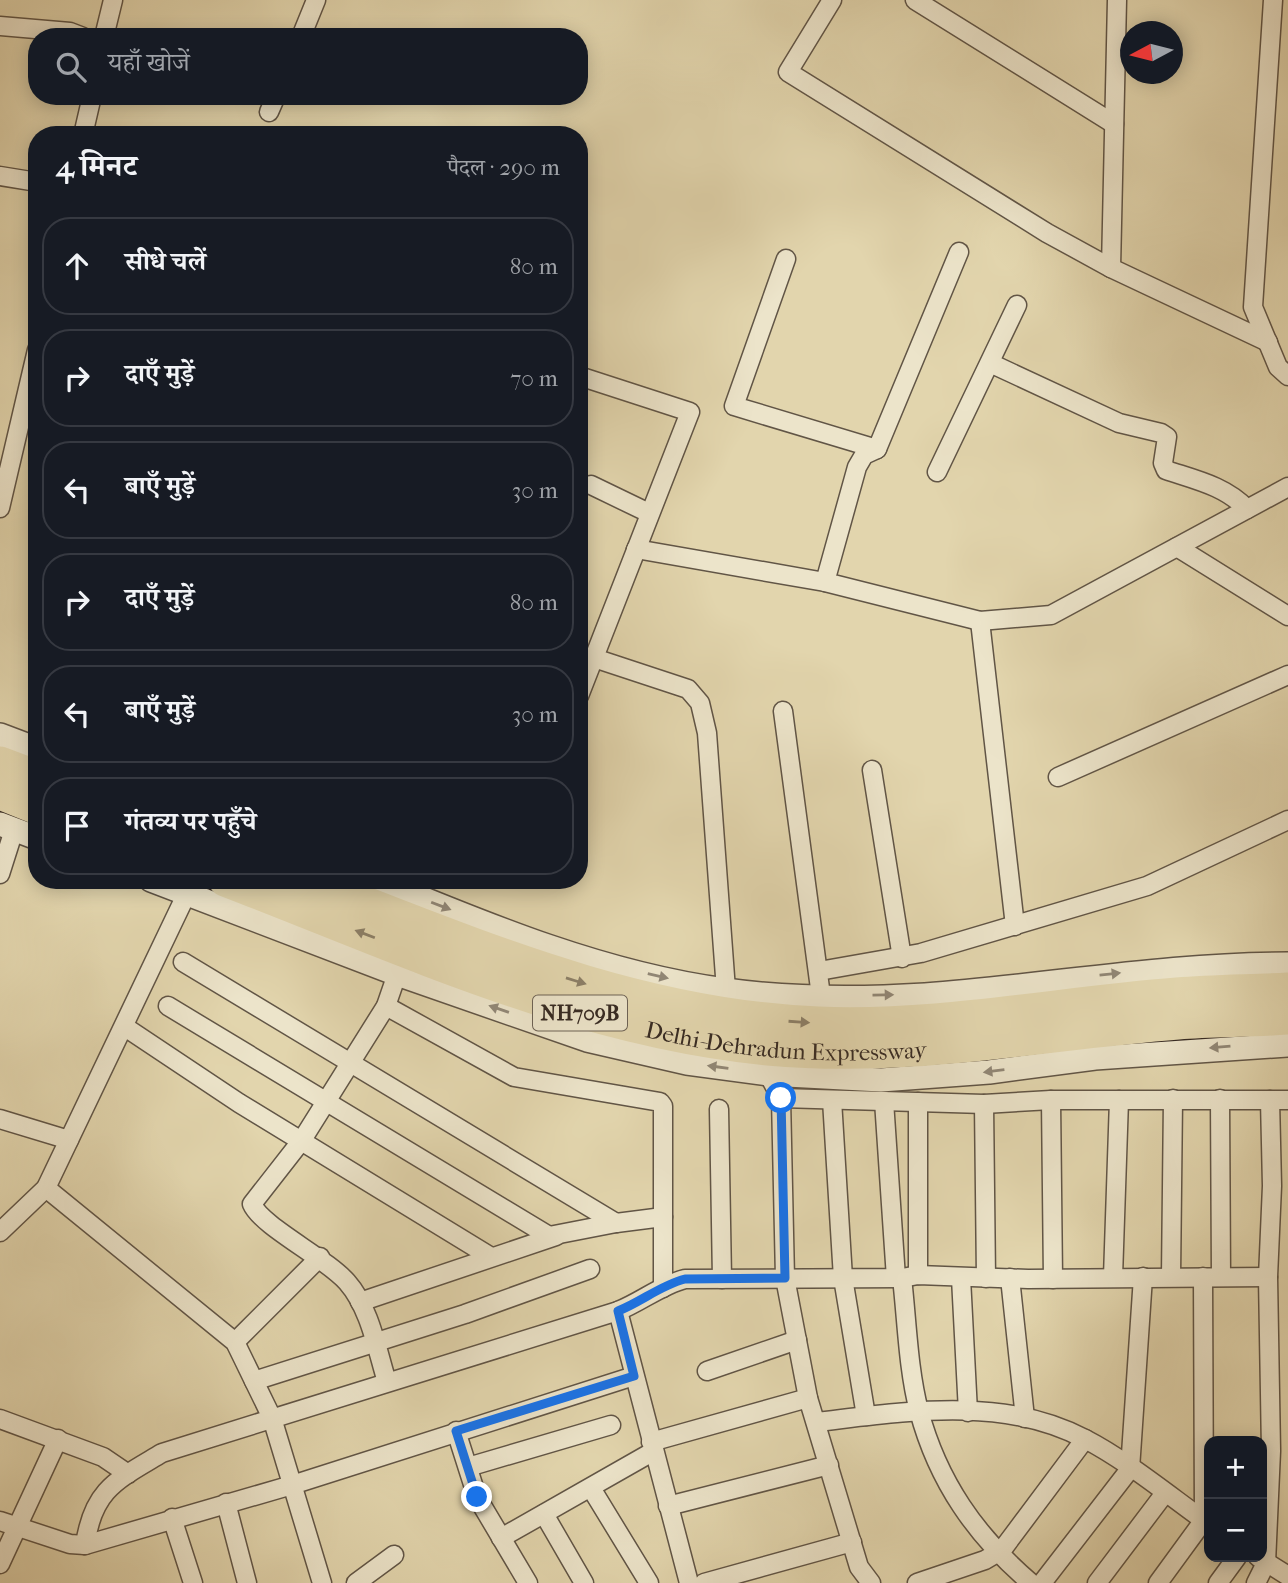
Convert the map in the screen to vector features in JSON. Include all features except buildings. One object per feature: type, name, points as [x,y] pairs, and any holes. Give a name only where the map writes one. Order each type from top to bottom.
[{"type":"highway","points":[[0,763],[28,774]]},
{"type":"highway","points":[[0,793],[17,821]]},
{"type":"highway","name":"Delhi-Dehradun Expressway","points":[[248,889],[526,996],[623,1024],[722,1044],[815,1052],[908,1052],[1178,1023],[1288,1018]]},
{"type":"highway","name":"Delhi-Dehradun Expressway","points":[[330,889],[582,984],[678,1007],[771,1020],[907,1024],[1175,994],[1288,989]]},
{"type":"street","points":[[106,28],[113,0]]},
{"type":"street","points":[[305,28],[316,0]]},
{"type":"street","points":[[832,0],[788,72],[1035,225],[1111,268],[1268,342]]},
{"type":"street","points":[[915,0],[1114,124]]},
{"type":"street","points":[[1111,268],[1117,0]]},
{"type":"street","points":[[1273,0],[1253,307],[1278,368],[1288,376]]},
{"type":"street","points":[[0,26],[28,28]]},
{"type":"street","points":[[85,126],[90,105]]},
{"type":"street","points":[[0,176],[28,181]]},
{"type":"street","points":[[825,582],[857,467],[864,455],[877,449],[959,253]]},
{"type":"street","points":[[786,259],[734,406],[877,449]]},
{"type":"street","points":[[937,472],[1017,305]]},
{"type":"street","points":[[990,363],[1119,423],[1161,433],[1167,437],[1163,463],[1166,470],[1221,488],[1233,494],[1247,509]]},
{"type":"street","points":[[588,379],[690,412],[588,673]]},
{"type":"street","points":[[0,508],[28,400]]},
{"type":"street","points":[[591,485],[649,513]]},
{"type":"street","points":[[636,549],[825,582],[980,621],[1051,615],[1288,487]]},
{"type":"street","points":[[1177,547],[1288,616]]},
{"type":"street","points":[[980,621],[1014,926]]},
{"type":"street","points":[[594,658],[688,689],[700,704],[707,733],[726,990]]},
{"type":"street","points":[[1058,777],[1288,675]]},
{"type":"street","points":[[783,710],[821,996]]},
{"type":"street","points":[[0,736],[28,746]]},
{"type":"street","points":[[872,771],[902,958]]},
{"type":"street","points":[[818,971],[902,958],[1147,886],[1288,820]]},
{"type":"street","points":[[0,874],[17,821]]},
{"type":"street","points":[[0,1232],[46,1188],[190,889]]},
{"type":"street","points":[[196,889],[397,974],[587,1040],[687,1063],[768,1074],[881,1080],[989,1072],[1094,1058],[1288,1045]]},
{"type":"street","points":[[401,889],[524,938],[622,967],[726,990],[821,996],[924,995],[1214,964],[1288,964]]},
{"type":"street","points":[[183,962],[616,1223]]},
{"type":"street","points":[[387,1382],[360,1302],[345,1280],[320,1257],[260,1216],[252,1204],[302,1140],[386,1006],[397,974]]},
{"type":"street","points":[[168,1006],[549,1236],[558,1236]]},
{"type":"street","points":[[386,1006],[514,1077],[660,1102],[663,1106],[663,1288]]},
{"type":"street","points":[[125,1027],[239,1103],[491,1257]]},
{"type":"street","points":[[768,1074],[781,1098],[785,1278],[808,1398],[859,1567],[871,1583]]},
{"type":"street","points":[[781,1098],[984,1104],[1051,1100],[1279,1100],[1268,1277],[1280,1451],[1267,1526]]},
{"type":"street","points":[[1171,1277],[1172,1099]]},
{"type":"street","points":[[1207,1499],[1212,1277],[1220,1099]]},
{"type":"street","points":[[832,1100],[843,1278],[866,1416]]},
{"type":"street","points":[[1051,1100],[1053,1279]]},
{"type":"street","points":[[1113,1277],[1119,1100]]},
{"type":"street","points":[[884,1101],[919,1410],[937,1461],[959,1507],[996,1553],[1031,1583]]},
{"type":"street","points":[[905,1277],[918,1102]]},
{"type":"street","points":[[984,1104],[986,1278]]},
{"type":"street","points":[[719,1109],[722,1279]]},
{"type":"street","points":[[0,1119],[69,1140]]},
{"type":"street","points":[[46,1188],[235,1342],[272,1418],[322,1583]]},
{"type":"street","points":[[360,1302],[558,1236],[616,1223],[663,1217]]},
{"type":"street","points":[[235,1342],[320,1257]]},
{"type":"street","points":[[254,1381],[590,1269]]},
{"type":"street","points":[[1042,1583],[1130,1469],[1143,1277]]},
{"type":"street","points":[[85,1545],[89,1517],[94,1506],[128,1474],[162,1453],[618,1311],[685,1279],[1268,1277]]},
{"type":"street","points":[[961,1278],[968,1412]]},
{"type":"street","points":[[1010,1278],[1025,1418]]},
{"type":"street","points":[[618,1311],[689,1583]]},
{"type":"street","points":[[707,1371],[797,1340]]},
{"type":"street","points":[[8,1524],[70,1544],[85,1545],[292,1485],[634,1376]]},
{"type":"street","points":[[501,1538],[591,1488],[652,1446],[808,1398]]},
{"type":"street","points":[[816,1422],[919,1410],[1025,1418],[1085,1439],[1204,1520]]},
{"type":"street","points":[[0,1419],[103,1457],[128,1474]]},
{"type":"street","points":[[468,1467],[611,1425]]},
{"type":"street","points":[[456,1431],[477,1497],[528,1583]]},
{"type":"street","points":[[0,1564],[8,1524],[58,1439]]},
{"type":"street","points":[[917,1583],[945,1579],[996,1553],[1085,1439]]},
{"type":"street","points":[[668,1506],[829,1465]]},
{"type":"street","points":[[591,1488],[649,1583]]},
{"type":"street","points":[[1097,1583],[1165,1493]]},
{"type":"street","points":[[226,1503],[247,1583]]},
{"type":"street","points":[[544,1514],[584,1583]]},
{"type":"street","points":[[172,1518],[193,1583]]},
{"type":"street","points":[[1158,1583],[1204,1526]]},
{"type":"street","points":[[704,1583],[852,1542]]},
{"type":"street","points":[[356,1583],[394,1555]]},
{"type":"street","points":[[1218,1583],[1233,1562]]},
{"type":"street","points":[[1256,1583],[1261,1562]]},
{"type":"street","points":[[1264,1562],[1288,1576]]},
{"type":"route","points":[[477,1497],[456,1431],[634,1376],[618,1311],[645,1300],[673,1282],[685,1279],[785,1278],[781,1098]]}]
